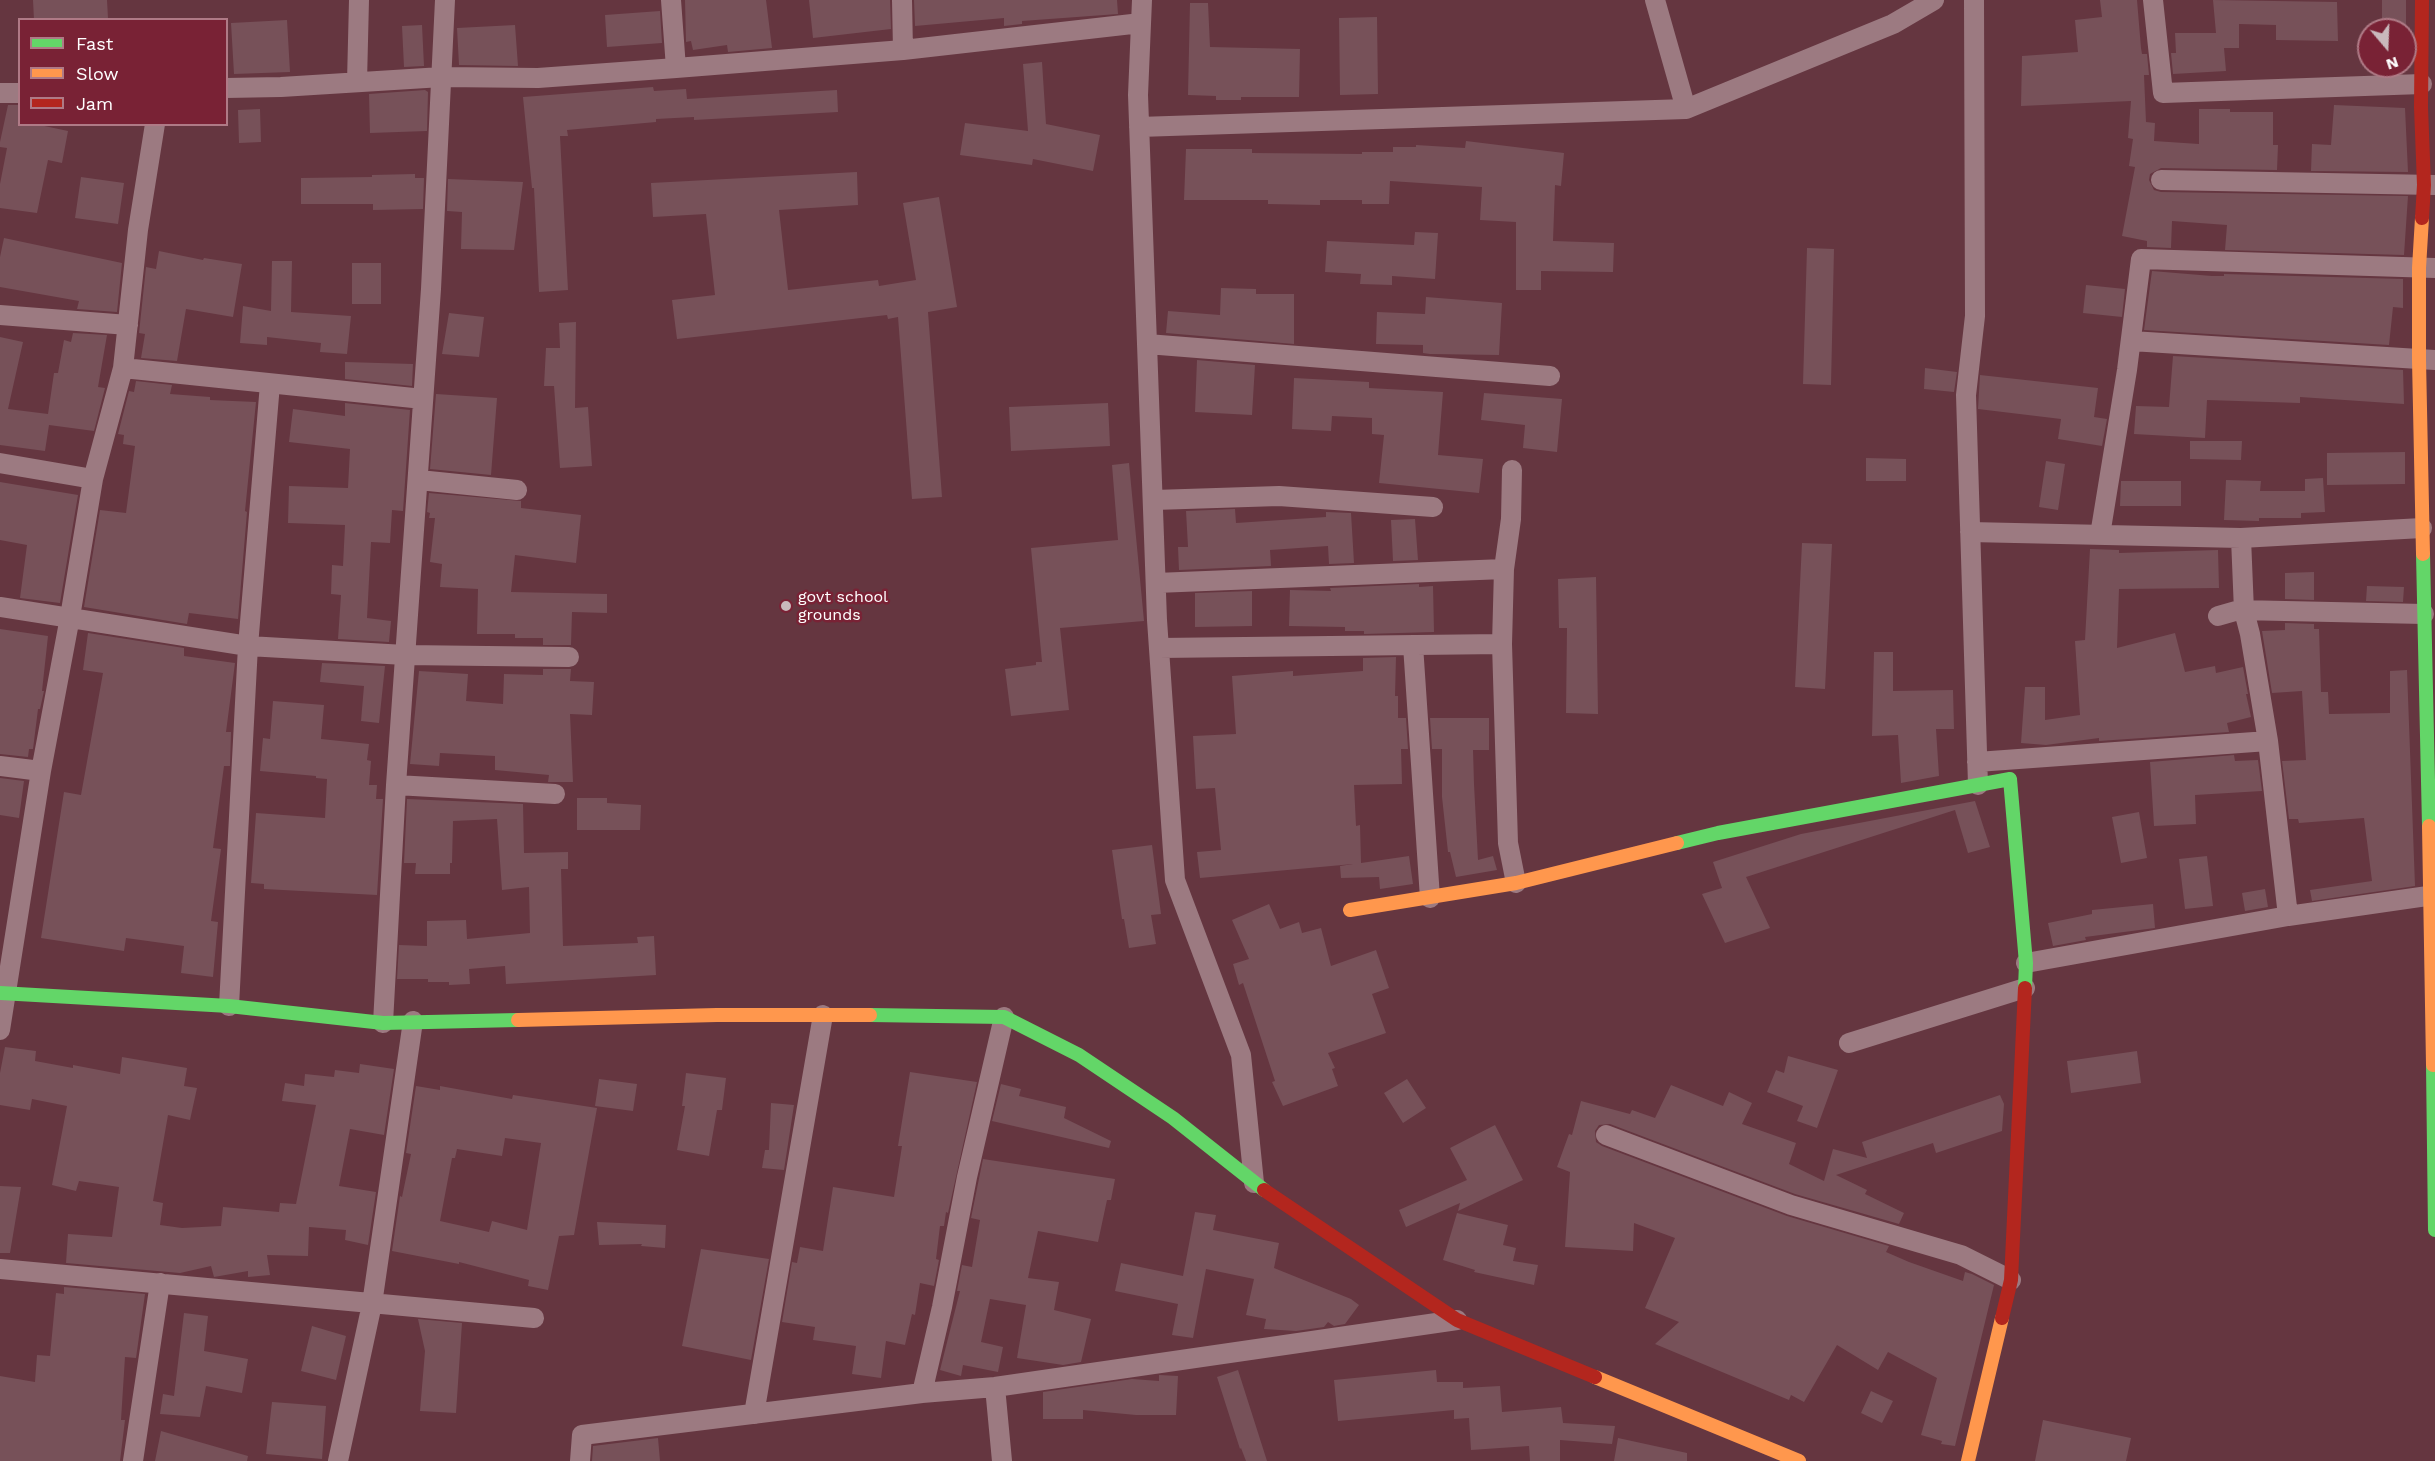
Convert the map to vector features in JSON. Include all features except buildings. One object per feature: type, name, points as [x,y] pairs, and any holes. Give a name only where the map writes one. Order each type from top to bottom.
[{"type":"street","points":[[357,82],[359,0]]},
{"type":"street","points":[[383,1023],[396,786],[419,480],[445,0]]},
{"type":"street","points":[[671,0],[676,68]]},
{"type":"street","points":[[902,0],[903,50]]},
{"type":"street","points":[[1142,0],[1139,127],[1147,344],[1159,648],[1175,880],[1241,1055],[1254,1183]]},
{"type":"street","points":[[1655,0],[1686,109]]},
{"type":"street","points":[[1974,0],[1976,316],[1966,395],[1978,785]]},
{"type":"street","points":[[2152,0],[2163,93],[2422,84]]},
{"type":"street","points":[[1139,127],[1686,109],[1893,24],[1930,1]]},
{"type":"street","points":[[2426,10],[2422,84],[2430,185],[2422,528],[2433,895],[2435,1230]]},
{"type":"street","points":[[228,88],[442,77],[538,78],[903,50],[1141,23]]},
{"type":"street","points":[[0,93],[18,93]]},
{"type":"street","points":[[0,1030],[3,993],[93,479],[123,368],[138,230],[154,126]]},
{"type":"street","points":[[2161,180],[2430,185]]},
{"type":"street","points":[[2100,535],[2131,341],[2141,259],[2427,268]]},
{"type":"street","points":[[0,315],[128,325]]},
{"type":"street","points":[[2131,341],[2427,360]]},
{"type":"street","points":[[1147,344],[1550,376]]},
{"type":"street","points":[[123,368],[423,399]]},
{"type":"street","points":[[229,1006],[248,646],[270,384]]},
{"type":"street","points":[[0,463],[93,479]]},
{"type":"street","points":[[1512,471],[1511,519],[1504,569],[1502,644],[1508,843],[1516,883]]},
{"type":"street","points":[[419,480],[517,490]]},
{"type":"street","points":[[1154,500],[1279,496],[1433,507]]},
{"type":"street","points":[[1970,532],[2241,538],[2422,528]]},
{"type":"street","points":[[2241,538],[2244,611],[2268,741],[2288,916]]},
{"type":"street","points":[[1156,583],[1504,569]]},
{"type":"street","points":[[0,607],[248,646],[405,655],[569,657]]},
{"type":"street","points":[[2218,616],[2244,611],[2424,614]]},
{"type":"street","points":[[1159,648],[1502,644]]},
{"type":"street","points":[[1413,645],[1430,898]]},
{"type":"street","points":[[1977,762],[2268,741]]},
{"type":"street","points":[[0,766],[41,771]]},
{"type":"street","points":[[1350,910],[1516,883],[1718,833],[2010,779],[2026,963],[2011,1280],[1968,1461]]},
{"type":"street","points":[[396,786],[555,794]]},
{"type":"street","points":[[2026,963],[2288,916],[2433,895]]},
{"type":"street","points":[[1849,1043],[2025,988]]},
{"type":"street","points":[[3,993],[229,1006],[383,1023],[823,1015],[1004,1017],[1079,1055],[1173,1118],[1254,1183],[1457,1320],[1764,1456],[1799,1461]]},
{"type":"street","points":[[754,1414],[823,1015]]},
{"type":"street","points":[[922,1393],[942,1306],[967,1177],[1004,1017]]},
{"type":"street","points":[[338,1461],[372,1304],[414,1021]]},
{"type":"street","points":[[1606,1135],[1791,1205],[1961,1255],[2011,1280]]},
{"type":"street","points":[[0,1269],[534,1318]]},
{"type":"street","points":[[133,1461],[160,1283]]},
{"type":"street","points":[[580,1461],[582,1435],[922,1393],[995,1387],[1457,1320]]},
{"type":"street","points":[[995,1387],[1002,1461]]},
{"type":"traffic: fast","points":[[2423,554],[2429,826]]},
{"type":"traffic: fast","points":[[1677,843],[1718,833],[2010,779],[2026,963],[2025,988]]},
{"type":"traffic: fast","points":[[0,993],[229,1006],[383,1023],[518,1020]]},
{"type":"traffic: fast","points":[[870,1015],[1004,1017],[1079,1055],[1173,1118],[1264,1190]]},
{"type":"traffic: fast","points":[[2433,1065],[2435,1230]]},
{"type":"traffic: slow","points":[[2422,218],[2419,268],[2419,360],[2423,554]]},
{"type":"traffic: slow","points":[[2429,826],[2433,1065]]},
{"type":"traffic: slow","points":[[1350,910],[1516,883],[1677,843]]},
{"type":"traffic: slow","points":[[518,1020],[717,1015],[870,1015]]},
{"type":"traffic: slow","points":[[1968,1461],[2002,1318]]},
{"type":"traffic: slow","points":[[1595,1377],[1799,1461]]},
{"type":"traffic: jam","points":[[2422,0],[2421,107],[2424,185],[2422,218]]},
{"type":"traffic: jam","points":[[2002,1318],[2011,1280],[2025,988]]},
{"type":"traffic: jam","points":[[1264,1190],[1457,1320],[1595,1377]]},
{"type":"place","name":"govt school grounds","points":[[786,606]]}]
